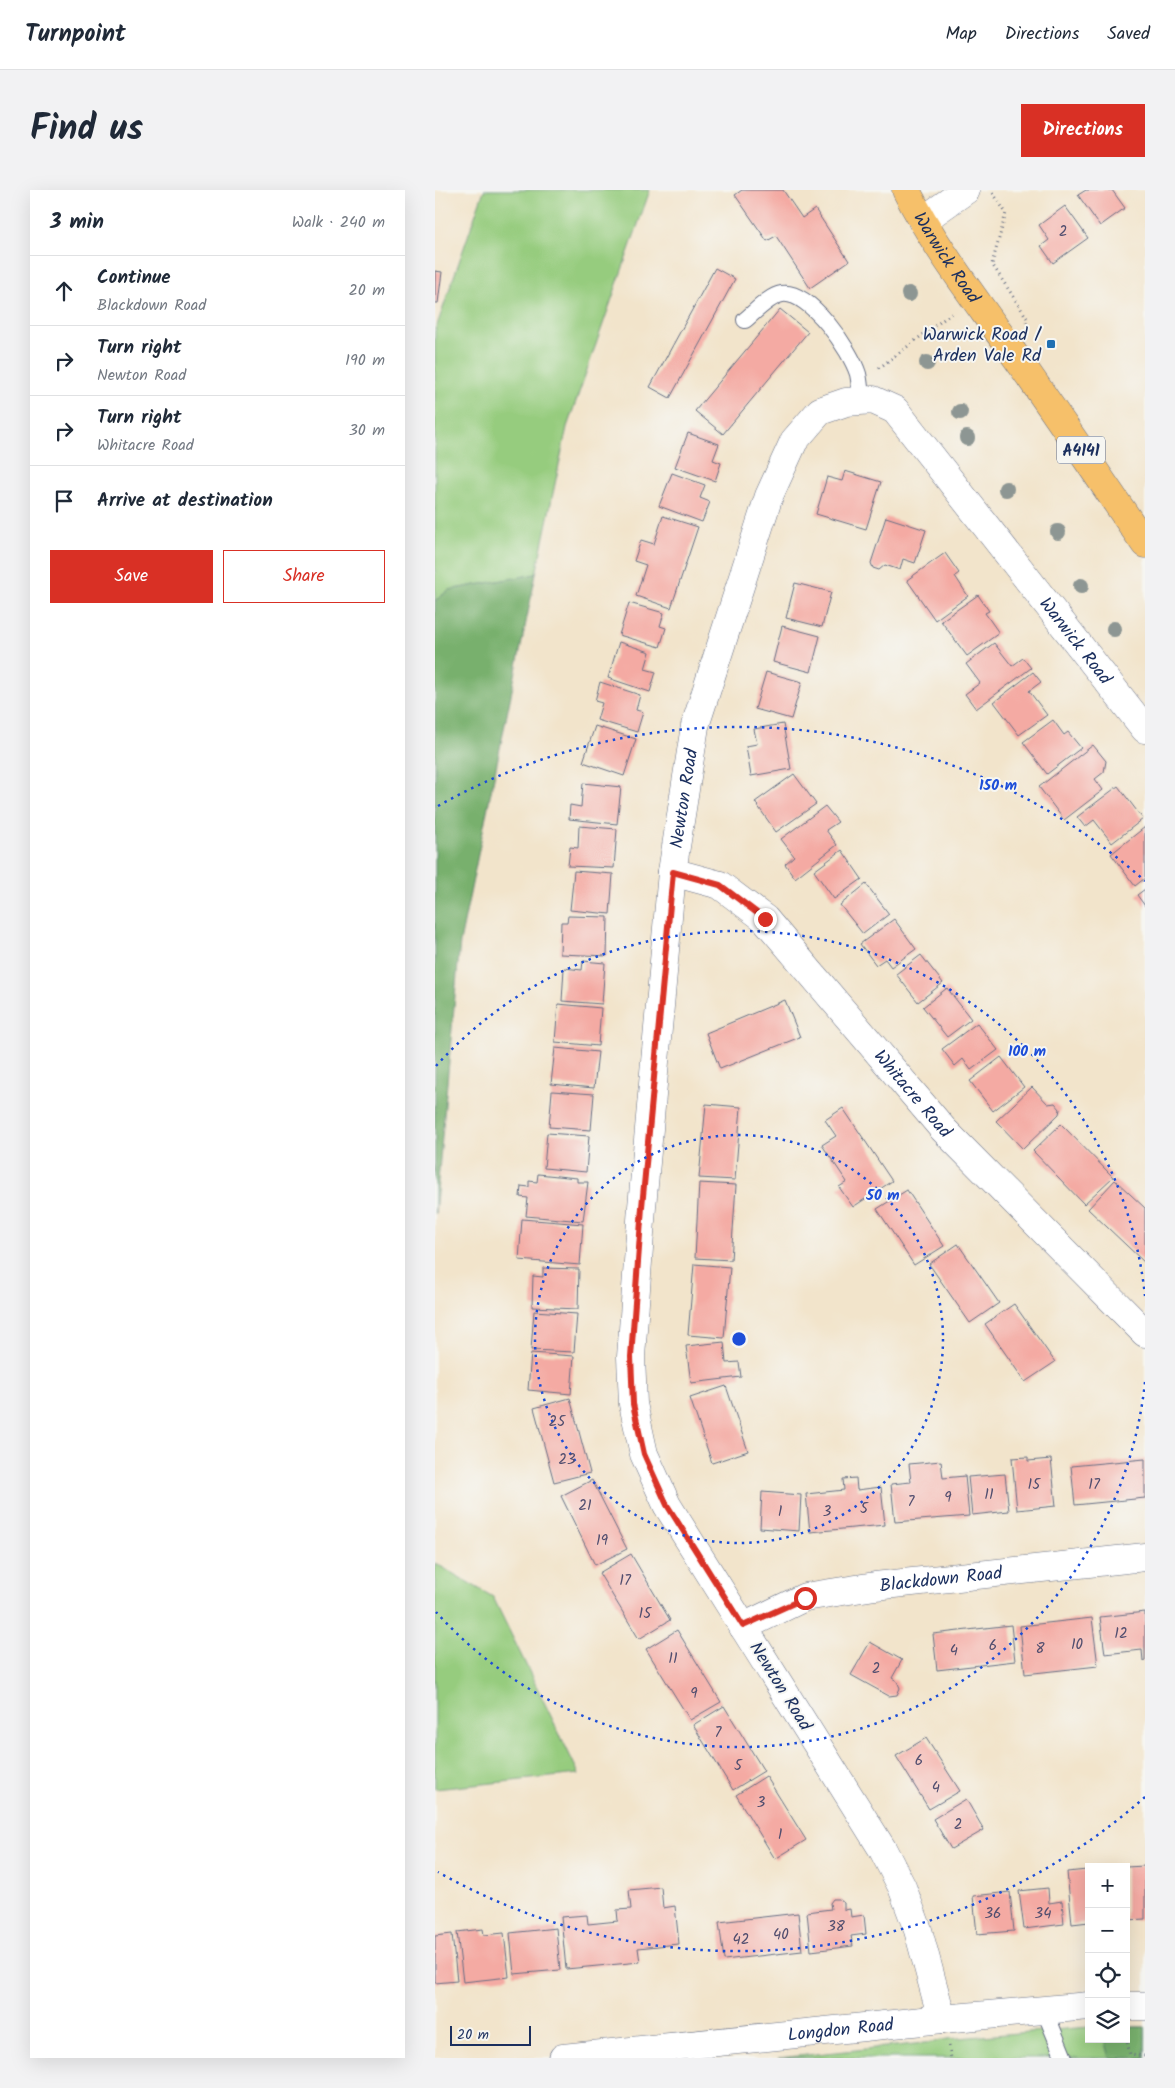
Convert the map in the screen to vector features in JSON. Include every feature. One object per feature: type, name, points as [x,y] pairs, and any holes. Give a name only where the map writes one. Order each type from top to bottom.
[{"type":"main road","name":"Warwick Road","points":[[906,190],[922,222],[969,292],[1145,544]]},
{"type":"street","points":[[922,222],[966,190]]},
{"type":"street","name":"Newton Road","points":[[895,410],[861,394],[846,402],[820,411],[794,441],[769,496],[695,726],[673,872],[631,1357],[633,1404],[644,1454],[667,1505],[883,1850],[902,1887],[919,1930],[942,2019]]},
{"type":"street","name":"Warwick Road","points":[[895,410],[1145,729]]},
{"type":"street","name":"Whitacre Road","points":[[673,872],[720,885],[765,919],[943,1129],[1145,1333]]},
{"type":"street","name":"Blackdown Road","points":[[743,1626],[805,1598],[875,1586],[1145,1557]]},
{"type":"street","name":"Longdon Road","points":[[563,2058],[1085,2006]]},
{"type":"street","points":[[1130,2006],[1145,2006]]},
{"type":"lane","points":[[745,320],[770,300],[782,294],[793,294],[820,314],[836,333],[849,353],[857,374],[861,394]]},
{"type":"lane","points":[[1044,2009],[1064,2058]]},
{"type":"path","points":[[991,190],[1006,214],[992,264],[1027,318],[1016,357]]},
{"type":"path","points":[[861,394],[867,377],[960,308]]},
{"type":"path","points":[[1127,2043],[1133,2058]]},
{"type":"path","points":[[1130,2054],[1145,2056]]},
{"type":"green space","points":[[484,190],[650,190],[567,427],[536,574],[449,590],[435,601],[435,331]]},
{"type":"green space","points":[[536,574],[460,942],[435,1214],[435,601],[449,590]]},
{"type":"green space","points":[[435,1563],[493,1597],[579,1774],[435,1789]]},
{"type":"green space","points":[[1085,2027],[1085,2043],[1130,2043],[1130,2027],[1145,2027],[1145,2058],[778,2058],[934,2042],[947,2039]]},
{"type":"green space","points":[[1130,2027],[1145,2027],[1145,2058],[1110,2058],[1106,2043],[1130,2043]]},
{"type":"building","points":[[742,190],[783,190],[802,218],[815,209],[849,261],[810,288],[776,236],[767,241],[735,195]]},
{"type":"building","points":[[1086,190],[1112,190],[1125,208],[1100,226],[1078,195]]},
{"type":"building","points":[[1065,206],[1088,238],[1053,263],[1041,246],[1049,240],[1039,225]]},
{"type":"building","points":[[715,268],[735,279],[670,398],[650,387]]},
{"type":"building","points":[[435,271],[442,272],[438,303],[435,303]]},
{"type":"building","points":[[780,309],[808,332],[723,434],[695,411]]},
{"type":"building","points":[[688,433],[719,444],[713,460],[721,463],[715,481],[675,467]]},
{"type":"building","points":[[845,471],[881,482],[866,529],[816,514],[827,477],[842,481]]},
{"type":"building","points":[[672,473],[705,485],[700,498],[710,502],[702,522],[659,506]]},
{"type":"building","points":[[663,516],[698,527],[671,608],[636,596],[646,565],[634,561],[641,540],[654,544]]},
{"type":"building","points":[[886,517],[926,530],[915,563],[903,559],[900,570],[885,565],[879,570],[873,568],[871,563]]},
{"type":"building","points":[[945,553],[959,573],[955,576],[968,596],[935,620],[907,580]]},
{"type":"building","points":[[795,583],[831,592],[822,627],[786,618]]},
{"type":"building","points":[[978,595],[989,611],[985,613],[999,633],[967,656],[941,621]]},
{"type":"building","points":[[629,603],[664,613],[660,626],[666,628],[660,647],[619,635]]},
{"type":"building","points":[[782,626],[820,636],[811,672],[773,662]]},
{"type":"building","points":[[619,642],[650,652],[645,669],[656,672],[650,692],[608,678]]},
{"type":"building","points":[[994,643],[1012,666],[1023,658],[1031,668],[976,709],[965,694],[980,683],[966,664]]},
{"type":"building","points":[[766,672],[802,682],[791,719],[755,709]]},
{"type":"building","points":[[1033,672],[1041,682],[1029,691],[1047,715],[1019,735],[994,702]]},
{"type":"building","points":[[600,682],[640,695],[636,710],[643,712],[637,732],[597,720],[602,703],[595,701]]},
{"type":"building","points":[[1053,720],[1064,735],[1068,732],[1081,748],[1047,774],[1023,742]]},
{"type":"building","points":[[783,724],[791,769],[751,776],[746,746],[757,744],[754,729]]},
{"type":"building","points":[[595,726],[636,739],[624,776],[583,762]]},
{"type":"building","points":[[1093,745],[1106,761],[1104,772],[1095,779],[1103,790],[1064,820],[1039,787]]},
{"type":"building","points":[[794,774],[816,804],[776,832],[755,802]]},
{"type":"building","points":[[583,783],[621,787],[617,824],[569,819],[570,805],[581,807]]},
{"type":"building","points":[[1118,786],[1143,819],[1112,843],[1094,820],[1085,827],[1077,817]]},
{"type":"building","points":[[825,806],[838,822],[826,830],[837,845],[795,878],[785,864],[794,856],[781,839]]},
{"type":"building","points":[[579,826],[617,829],[614,868],[568,866],[570,847],[578,848]]},
{"type":"building","points":[[1145,827],[1145,878],[1135,886],[1111,854]]},
{"type":"building","points":[[842,850],[862,879],[834,899],[814,871]]},
{"type":"building","points":[[574,871],[613,874],[610,914],[570,910]]},
{"type":"building","points":[[866,884],[889,914],[863,934],[840,905]]},
{"type":"building","points":[[1145,889],[1145,906],[1137,895]]},
{"type":"building","points":[[568,916],[608,917],[607,956],[560,954],[561,922],[567,922]]},
{"type":"building","points":[[894,919],[916,949],[891,967],[885,959],[876,965],[860,944]]},
{"type":"building","points":[[921,955],[943,983],[918,1002],[896,974]]},
{"type":"building","points":[[583,961],[605,963],[602,1004],[562,1001],[564,968],[582,970]]},
{"type":"building","points":[[947,988],[971,1019],[947,1037],[923,1007]]},
{"type":"building","points":[[785,1000],[800,1037],[720,1069],[706,1033]]},
{"type":"building","points":[[558,1004],[601,1008],[598,1046],[555,1042]]},
{"type":"building","points":[[977,1023],[998,1050],[971,1070],[963,1059],[955,1066],[942,1049]]},
{"type":"building","points":[[555,1048],[598,1052],[594,1088],[551,1084]]},
{"type":"building","points":[[1001,1057],[1024,1087],[993,1111],[970,1081]]},
{"type":"building","points":[[1032,1087],[1048,1104],[1055,1103],[1060,1109],[1059,1114],[1023,1149],[996,1121]]},
{"type":"building","points":[[552,1091],[594,1094],[591,1130],[549,1127]]},
{"type":"building","points":[[706,1104],[741,1107],[735,1180],[699,1178]]},
{"type":"building","points":[[843,1108],[892,1181],[853,1207],[839,1187],[847,1182],[822,1145],[836,1136],[825,1120]]},
{"type":"building","points":[[1061,1124],[1113,1177],[1084,1204],[1033,1151]]},
{"type":"building","points":[[547,1133],[589,1136],[586,1172],[544,1168]]},
{"type":"building","points":[[538,1174],[577,1178],[577,1182],[588,1182],[583,1221],[526,1216],[528,1198],[520,1197],[521,1186],[529,1187],[529,1181],[537,1182]]},
{"type":"building","points":[[1115,1180],[1145,1208],[1145,1263],[1088,1209]]},
{"type":"building","points":[[699,1183],[736,1185],[731,1260],[695,1258]]},
{"type":"building","points":[[907,1190],[944,1246],[914,1265],[877,1209]]},
{"type":"building","points":[[522,1219],[583,1224],[580,1265],[519,1260]]},
{"type":"building","points":[[958,1244],[999,1303],[970,1323],[929,1264]]},
{"type":"building","points":[[694,1264],[730,1267],[724,1338],[688,1335]]},
{"type":"building","points":[[543,1268],[579,1269],[578,1309],[532,1307],[533,1276],[543,1277]]},
{"type":"building","points":[[1014,1304],[1055,1362],[1025,1382],[985,1324]]},
{"type":"building","points":[[534,1311],[577,1314],[574,1352],[531,1350]]},
{"type":"building","points":[[724,1342],[726,1363],[739,1362],[741,1377],[691,1383],[686,1346]]},
{"type":"building","points":[[531,1353],[574,1356],[571,1394],[528,1390]]},
{"type":"building","points":[[726,1386],[748,1451],[712,1463],[690,1398]]},
{"type":"building","points":[[570,1398],[590,1473],[554,1482],[534,1408]]},
{"type":"building","points":[[1028,1457],[1028,1461],[1051,1459],[1056,1506],[1017,1510],[1012,1458]]},
{"type":"building","points":[[1145,1459],[1145,1498],[1075,1505],[1071,1466]]},
{"type":"building","points":[[941,1461],[943,1478],[965,1476],[969,1516],[895,1522],[891,1484],[911,1482],[909,1464]]},
{"type":"building","points":[[1005,1474],[1009,1511],[972,1515],[968,1477]]},
{"type":"building","points":[[856,1478],[857,1490],[881,1487],[885,1525],[810,1532],[806,1494],[844,1490],[843,1479]]},
{"type":"building","points":[[592,1480],[627,1549],[595,1565],[561,1496]]},
{"type":"building","points":[[762,1492],[801,1495],[799,1531],[760,1528]]},
{"type":"building","points":[[631,1554],[670,1620],[639,1639],[599,1573]]},
{"type":"building","points":[[1145,1612],[1145,1660],[1143,1661],[1142,1650],[1105,1654],[1100,1617]]},
{"type":"building","points":[[1092,1618],[1098,1666],[1025,1674],[1020,1626]]},
{"type":"building","points":[[1011,1625],[1015,1661],[937,1670],[933,1634]]},
{"type":"building","points":[[677,1630],[721,1702],[690,1720],[646,1649]]},
{"type":"building","points":[[870,1642],[902,1660],[892,1678],[897,1681],[900,1688],[897,1695],[889,1696],[851,1675]]},
{"type":"building","points":[[724,1706],[764,1771],[733,1790],[693,1725]]},
{"type":"building","points":[[926,1738],[960,1791],[929,1809],[896,1756]]},
{"type":"building","points":[[766,1776],[806,1840],[775,1859],[736,1795]]},
{"type":"building","points":[[966,1799],[984,1830],[951,1849],[933,1819]]},
{"type":"building","points":[[1145,1866],[1145,1919],[1130,1920],[1130,1867]]},
{"type":"building","points":[[1085,1870],[1085,1922],[1072,1924],[1067,1872]]},
{"type":"building","points":[[661,1887],[663,1908],[675,1906],[679,1944],[638,1948],[640,1962],[566,1969],[561,1917],[587,1915],[588,1924],[618,1921],[617,1910],[631,1909],[629,1890]]},
{"type":"building","points":[[1048,1888],[1049,1903],[1062,1901],[1064,1924],[1024,1929],[1019,1891]]},
{"type":"building","points":[[1010,1892],[1014,1931],[977,1934],[973,1896]]},
{"type":"building","points":[[833,1899],[839,1899],[844,1903],[844,1910],[850,1909],[851,1917],[864,1915],[866,1934],[851,1936],[853,1946],[811,1951],[807,1912],[831,1909],[830,1903]]},
{"type":"building","points":[[798,1913],[802,1951],[724,1960],[719,1922]]},
{"type":"building","points":[[556,1928],[560,1970],[514,1974],[510,1933]]},
{"type":"building","points":[[483,1929],[484,1935],[504,1933],[509,1977],[463,1982],[457,1932]]},
{"type":"building","points":[[452,1934],[457,1981],[435,1983],[435,1936]]},
{"type":"place","name":"Warwick Road / Arden Vale Rd","points":[[1051,344]]},
{"type":"route","points":[[765,919],[720,885],[673,872],[642,1207],[631,1357],[633,1404],[644,1454],[667,1505],[743,1626],[805,1598]]}]
